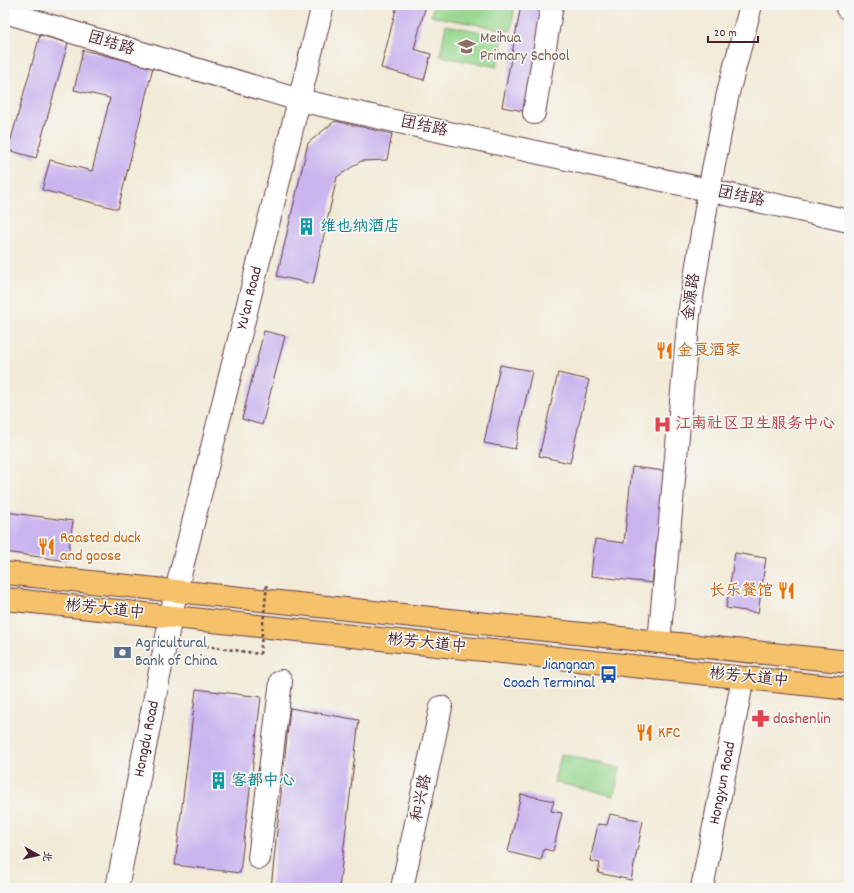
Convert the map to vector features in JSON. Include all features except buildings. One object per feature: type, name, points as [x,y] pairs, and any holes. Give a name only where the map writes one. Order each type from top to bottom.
[{"type":"main road","name":"彬芳大道中","points":[[5,573],[849,662]]},
{"type":"main road","name":"彬芳大道中","points":[[5,599],[849,689]]},
{"type":"street","name":"Yu'an Road","points":[[176,591],[323,5]]},
{"type":"street","points":[[534,113],[552,5]]},
{"type":"street","name":"金源路","points":[[659,642],[689,315],[709,190],[728,93],[751,5]]},
{"type":"street","name":"团结路","points":[[5,12],[299,100],[849,221]]},
{"type":"street","name":"Hongdu Road","points":[[117,888],[176,591]]},
{"type":"street","name":"Hongyun Road","points":[[702,888],[743,678]]},
{"type":"street","points":[[259,858],[281,681]]},
{"type":"street","name":"和兴路","points":[[402,888],[441,707]]},
{"type":"path","points":[[194,644],[260,654],[267,584]]},
{"type":"green space","points":[[433,5],[515,5],[511,31],[431,16]]},
{"type":"green space","points":[[446,25],[503,36],[497,67],[440,56]]},
{"type":"green space","points":[[561,754],[620,768],[614,796],[554,782]]},
{"type":"place","name":"Meihua Primary School","points":[[467,47]]},
{"type":"place","name":"维也纳酒店","points":[[307,227]]},
{"type":"place","name":"金良酒家","points":[[664,351]]},
{"type":"place","name":"江南社区卫生服务中心","points":[[662,424]]},
{"type":"place","name":"Roasted duck and goose","points":[[47,547]]},
{"type":"place","name":"长乐餐馆","points":[[786,591]]},
{"type":"place","name":"Agricultural Bank of China","points":[[122,652]]},
{"type":"place","name":"Jiangnan Coach Terminal","points":[[608,674]]},
{"type":"place","name":"dashenlin","points":[[760,719]]},
{"type":"place","name":"KFC","points":[[645,733]]},
{"type":"place","name":"客都中心","points":[[218,781]]}]
